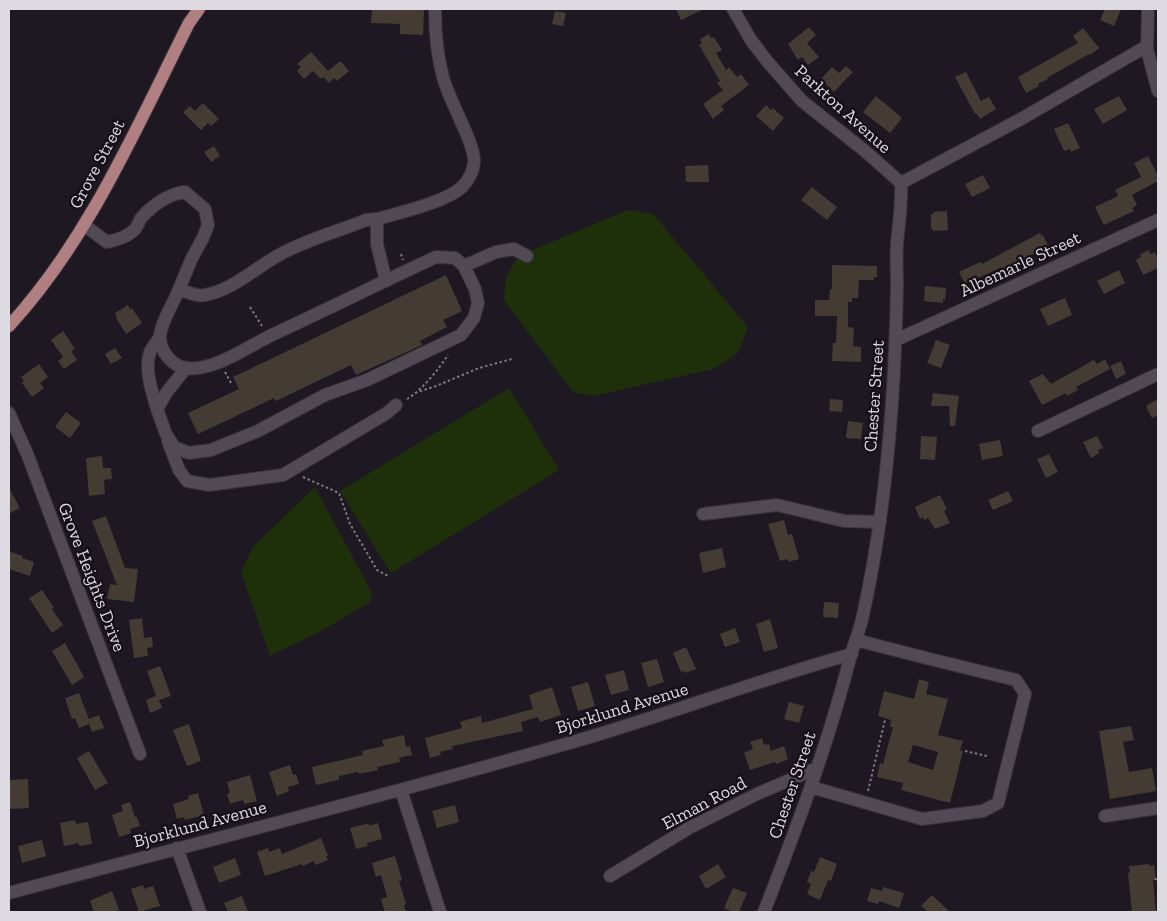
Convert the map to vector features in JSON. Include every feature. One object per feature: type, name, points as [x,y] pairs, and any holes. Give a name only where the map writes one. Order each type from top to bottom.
[{"type":"main road","name":"Grove Street","points":[[9,326],[47,280],[84,225],[199,9]]},
{"type":"street","points":[[179,290],[203,296],[221,291],[279,254],[302,244],[366,220],[377,219],[446,197],[461,188],[470,177],[474,162],[471,146],[443,78],[438,49],[435,9]]},
{"type":"street","name":"Parkton Avenue","points":[[733,9],[751,40],[802,101],[901,183]]},
{"type":"street","points":[[1148,9],[1147,46],[1158,91]]},
{"type":"street","points":[[901,183],[1021,119],[1147,46]]},
{"type":"street","name":"Chester Street","points":[[769,911],[841,695],[863,618],[880,522],[887,459],[896,340],[897,245],[901,183]]},
{"type":"street","points":[[84,225],[107,242],[116,240],[135,229],[141,219],[174,193],[185,192],[205,209],[208,225],[163,323],[160,338],[163,353],[177,365],[186,368],[206,366],[224,360],[255,343],[436,257],[454,258],[464,266],[475,289],[478,303],[474,318],[461,335],[367,380],[325,395],[258,430],[211,450],[189,454],[174,447],[166,434]]},
{"type":"street","points":[[377,219],[376,244],[386,280]]},
{"type":"street","name":"Albemarle Street","points":[[896,340],[1158,220]]},
{"type":"street","points":[[464,266],[496,252],[514,249],[527,256]]},
{"type":"street","points":[[160,338],[150,352],[149,366],[152,391],[179,470],[187,481],[209,485],[282,475],[387,413],[396,405]]},
{"type":"street","points":[[157,409],[166,392],[186,368]]},
{"type":"street","points":[[1038,430],[1158,374]]},
{"type":"street","name":"Grove Heights Drive","points":[[9,413],[28,456],[140,754]]},
{"type":"street","points":[[702,514],[777,505],[844,521],[880,522]]},
{"type":"street","points":[[811,787],[922,819],[984,811],[998,803],[1025,694],[1016,680],[856,640]]},
{"type":"street","name":"Bjorklund Avenue","points":[[9,893],[401,790],[563,745],[673,712],[779,675],[852,654]]},
{"type":"street","name":"Elman Road","points":[[610,876],[689,828],[757,794],[817,768]]},
{"type":"street","points":[[401,790],[440,912]]},
{"type":"street","points":[[1105,816],[1158,808]]},
{"type":"street","points":[[177,848],[200,912]]},
{"type":"path","points":[[250,307],[260,320],[264,331]]},
{"type":"path","points":[[396,405],[415,392],[442,364],[461,335]]},
{"type":"path","points":[[415,392],[436,386],[479,368],[512,359]]},
{"type":"path","points":[[289,472],[339,493],[350,524],[377,570],[388,576]]},
{"type":"path","points":[[868,790],[885,720]]},
{"type":"path","points":[[966,751],[987,756]]},
{"type":"path","points":[[1155,878],[1158,882]]},
{"type":"green space","points":[[628,210],[653,214],[748,327],[738,353],[713,369],[593,396],[573,392],[504,300],[506,278],[518,256]]},
{"type":"green space","points":[[509,388],[559,470],[391,573],[340,491]]},
{"type":"green space","points":[[315,487],[372,593],[370,602],[321,631],[270,656],[241,572],[253,547]]},
{"type":"building","points":[[372,9],[424,10],[423,35],[400,34],[400,24],[371,23]]},
{"type":"building","points":[[676,9],[704,9],[681,20]]},
{"type":"building","points":[[1105,9],[1121,9],[1114,26],[1100,20]]},
{"type":"building","points":[[555,11],[566,13],[563,26],[552,24]]},
{"type":"building","points":[[809,27],[816,35],[807,43],[819,57],[808,65],[802,57],[798,60],[788,44]]},
{"type":"building","points":[[1083,28],[1099,48],[1090,55],[1047,78],[1038,84],[1039,86],[1026,93],[1018,77],[1078,43],[1073,36]]},
{"type":"building","points":[[709,34],[711,38],[714,37],[722,50],[716,53],[726,70],[729,67],[737,77],[741,74],[749,85],[721,106],[724,110],[713,119],[703,104],[723,90],[717,83],[720,81],[699,45],[702,44],[700,39]]},
{"type":"building","points":[[311,52],[328,71],[340,61],[349,71],[337,81],[334,78],[329,83],[323,77],[321,79],[313,71],[304,79],[297,71],[301,67],[297,64]]},
{"type":"building","points":[[846,66],[853,72],[834,92],[821,79],[832,67],[839,73]]},
{"type":"building","points":[[966,72],[981,101],[989,97],[996,109],[980,119],[975,114],[955,77]]},
{"type":"building","points":[[876,96],[902,118],[890,133],[863,112]]},
{"type":"building","points":[[1119,96],[1127,110],[1103,124],[1094,109]]},
{"type":"building","points":[[203,103],[219,119],[211,126],[208,123],[201,130],[183,112],[190,106],[195,111]]},
{"type":"building","points":[[766,105],[771,110],[773,108],[784,118],[773,131],[756,116]]},
{"type":"building","points":[[1068,123],[1080,148],[1071,152],[1070,149],[1064,151],[1054,129]]},
{"type":"building","points":[[214,146],[220,156],[211,162],[204,152]]},
{"type":"building","points":[[1148,156],[1158,176],[1158,181],[1132,195],[1137,205],[1132,208],[1134,211],[1104,225],[1095,207],[1118,196],[1115,190],[1141,177],[1134,163]]},
{"type":"building","points":[[708,165],[709,182],[686,182],[685,166]]},
{"type":"building","points":[[983,175],[990,188],[972,197],[965,184]]},
{"type":"building","points":[[812,187],[837,207],[827,220],[801,200]]},
{"type":"building","points":[[947,211],[948,230],[933,231],[931,229],[931,214],[933,212]]},
{"type":"building","points":[[1040,233],[1041,236],[1043,235],[1050,254],[1040,258],[1035,253],[1003,270],[1002,267],[965,284],[959,272],[980,262],[982,264]]},
{"type":"building","points":[[1149,250],[1150,254],[1155,252],[1158,259],[1158,268],[1143,275],[1136,260],[1141,257],[1140,254]]},
{"type":"building","points":[[832,265],[877,266],[877,277],[874,277],[874,280],[859,280],[858,298],[852,298],[852,302],[848,302],[848,327],[854,328],[853,346],[861,347],[861,362],[832,361],[833,343],[836,343],[837,316],[815,316],[815,300],[829,300],[830,289],[832,289]]},
{"type":"building","points":[[1119,270],[1125,283],[1104,294],[1097,281]]},
{"type":"building","points":[[446,275],[462,311],[443,320],[447,327],[420,341],[422,345],[356,375],[351,365],[276,401],[274,398],[198,434],[188,413],[239,389],[233,377]]},
{"type":"building","points":[[925,286],[946,288],[943,303],[924,301]]},
{"type":"building","points":[[1065,298],[1072,315],[1048,326],[1040,309]]},
{"type":"building","points":[[128,305],[142,323],[126,334],[115,313]]},
{"type":"building","points":[[63,331],[75,349],[71,351],[77,360],[64,369],[58,361],[63,357],[51,340]]},
{"type":"building","points":[[936,340],[950,345],[941,368],[927,363]]},
{"type":"building","points":[[115,348],[122,358],[111,364],[105,354]]},
{"type":"building","points":[[1105,359],[1110,369],[1076,387],[1078,390],[1067,396],[1066,393],[1042,405],[1029,381],[1043,374],[1051,384],[1094,360],[1097,364]]},
{"type":"building","points":[[1121,361],[1126,374],[1116,379],[1110,366]]},
{"type":"building","points":[[39,364],[48,377],[40,383],[44,388],[32,397],[22,383],[24,381],[21,377]]},
{"type":"building","points":[[933,393],[959,396],[955,426],[950,426],[949,406],[931,406]]},
{"type":"building","points":[[830,399],[843,400],[842,412],[829,411]]},
{"type":"building","points":[[1158,399],[1158,415],[1152,418],[1147,405]]},
{"type":"building","points":[[66,412],[81,423],[70,438],[55,427]]},
{"type":"building","points":[[848,421],[863,423],[861,439],[846,438]]},
{"type":"building","points":[[921,436],[937,437],[935,460],[920,459]]},
{"type":"building","points":[[1097,436],[1103,448],[1098,450],[1099,453],[1091,458],[1083,442]]},
{"type":"building","points":[[1000,440],[1003,456],[982,460],[979,444]]},
{"type":"building","points":[[1049,454],[1058,472],[1046,478],[1037,459]]},
{"type":"building","points":[[102,456],[103,468],[111,468],[112,479],[104,480],[105,494],[89,496],[86,458]]},
{"type":"building","points":[[9,488],[20,508],[9,514]]},
{"type":"building","points":[[1008,491],[1013,501],[993,510],[988,500]]},
{"type":"building","points":[[940,495],[947,509],[944,511],[950,523],[935,529],[928,518],[924,520],[923,517],[920,519],[915,507]]},
{"type":"building","points":[[106,516],[125,568],[138,569],[134,602],[107,599],[110,584],[117,585],[92,521]]},
{"type":"building","points":[[784,520],[788,535],[792,534],[799,559],[788,562],[788,559],[780,561],[768,524]]},
{"type":"building","points":[[722,548],[726,567],[703,573],[699,553]]},
{"type":"building","points":[[9,551],[34,562],[30,576],[9,569]]},
{"type":"building","points":[[42,590],[63,625],[52,633],[29,598]]},
{"type":"building","points":[[824,602],[839,603],[838,618],[823,617]]},
{"type":"building","points":[[142,618],[144,638],[152,637],[153,647],[147,648],[148,656],[134,658],[129,620]]},
{"type":"building","points":[[770,619],[778,648],[764,652],[756,624]]},
{"type":"building","points":[[735,628],[740,642],[725,647],[720,634]]},
{"type":"building","points":[[65,643],[84,677],[72,685],[52,651]]},
{"type":"building","points":[[686,647],[696,669],[685,673],[684,671],[681,672],[673,653]]},
{"type":"building","points":[[657,659],[664,682],[648,687],[641,663]]},
{"type":"building","points":[[160,666],[171,696],[159,700],[162,708],[150,713],[146,700],[156,696],[147,671]]},
{"type":"building","points":[[624,670],[629,690],[611,695],[605,675]]},
{"type":"building","points":[[919,679],[929,682],[926,694],[948,699],[938,735],[963,741],[960,750],[963,751],[950,803],[901,790],[903,783],[877,777],[880,763],[883,764],[893,727],[890,727],[891,720],[878,716],[884,691],[914,699]],"holes":[[[913,745],[938,752],[933,770],[908,762]]]},
{"type":"building","points":[[588,682],[595,706],[578,711],[571,687]]},
{"type":"building","points":[[552,687],[561,715],[540,722],[538,717],[521,722],[523,731],[452,746],[453,749],[440,752],[441,755],[430,758],[425,738],[462,728],[460,722],[481,716],[482,723],[533,709],[529,695]]},
{"type":"building","points":[[79,693],[89,719],[99,715],[104,728],[92,732],[89,724],[79,728],[75,718],[72,719],[65,698]]},
{"type":"building","points":[[789,702],[804,706],[799,723],[784,719]]},
{"type":"building","points":[[189,724],[201,761],[187,766],[173,730]]},
{"type":"building","points":[[1131,726],[1134,740],[1123,742],[1129,772],[1152,768],[1156,791],[1110,799],[1099,731]]},
{"type":"building","points":[[404,735],[406,747],[410,746],[412,755],[399,758],[400,762],[377,767],[378,770],[339,776],[339,780],[316,785],[312,767],[363,755],[362,751],[384,746],[382,740]]},
{"type":"building","points":[[762,738],[764,745],[769,744],[771,751],[784,746],[788,759],[750,770],[744,753],[753,749],[750,742]]},
{"type":"building","points":[[89,751],[108,783],[95,790],[77,758]]},
{"type":"building","points":[[290,765],[293,775],[296,774],[299,784],[288,787],[289,791],[277,796],[269,772]]},
{"type":"building","points":[[250,775],[257,801],[244,804],[243,800],[230,804],[227,794],[230,793],[227,782]]},
{"type":"building","points":[[28,779],[29,808],[9,809],[9,780]]},
{"type":"building","points":[[198,793],[204,815],[185,820],[184,817],[177,819],[173,804],[189,799],[188,796]]},
{"type":"building","points":[[130,802],[140,826],[130,829],[131,833],[119,837],[112,815],[123,811],[121,805]]},
{"type":"building","points":[[455,805],[459,822],[437,828],[432,811]]},
{"type":"building","points":[[75,820],[76,824],[88,822],[92,844],[79,846],[79,843],[64,846],[60,823]]},
{"type":"building","points":[[369,823],[369,826],[378,823],[382,839],[367,843],[368,846],[356,849],[350,828]]},
{"type":"building","points":[[321,838],[328,860],[315,865],[314,861],[303,866],[302,864],[265,876],[257,852],[268,848],[269,852],[280,848],[282,854]]},
{"type":"building","points":[[42,840],[46,856],[22,863],[18,846]]},
{"type":"building","points":[[395,856],[402,880],[399,881],[406,904],[404,905],[406,912],[385,912],[381,899],[387,897],[381,875],[376,877],[372,863]]},
{"type":"building","points":[[820,857],[837,864],[831,881],[828,880],[820,900],[807,894],[811,884],[807,882],[811,871],[814,872]]},
{"type":"building","points":[[235,858],[241,875],[219,883],[213,867]]},
{"type":"building","points":[[718,864],[726,877],[706,889],[699,876]]},
{"type":"building","points":[[1149,864],[1149,866],[1154,865],[1156,880],[1153,880],[1156,912],[1132,912],[1129,866]]},
{"type":"building","points":[[143,885],[144,889],[153,886],[160,906],[139,912],[131,889]]},
{"type":"building","points":[[883,887],[904,893],[899,908],[879,901],[878,904],[867,901],[871,888],[882,891]]},
{"type":"building","points":[[733,888],[747,893],[739,912],[733,912],[724,908]]},
{"type":"building","points":[[112,891],[119,910],[94,912],[90,901]]},
{"type":"building","points":[[932,895],[950,912],[928,912],[921,906]]},
{"type":"building","points":[[242,896],[248,912],[228,912],[224,903]]}]
